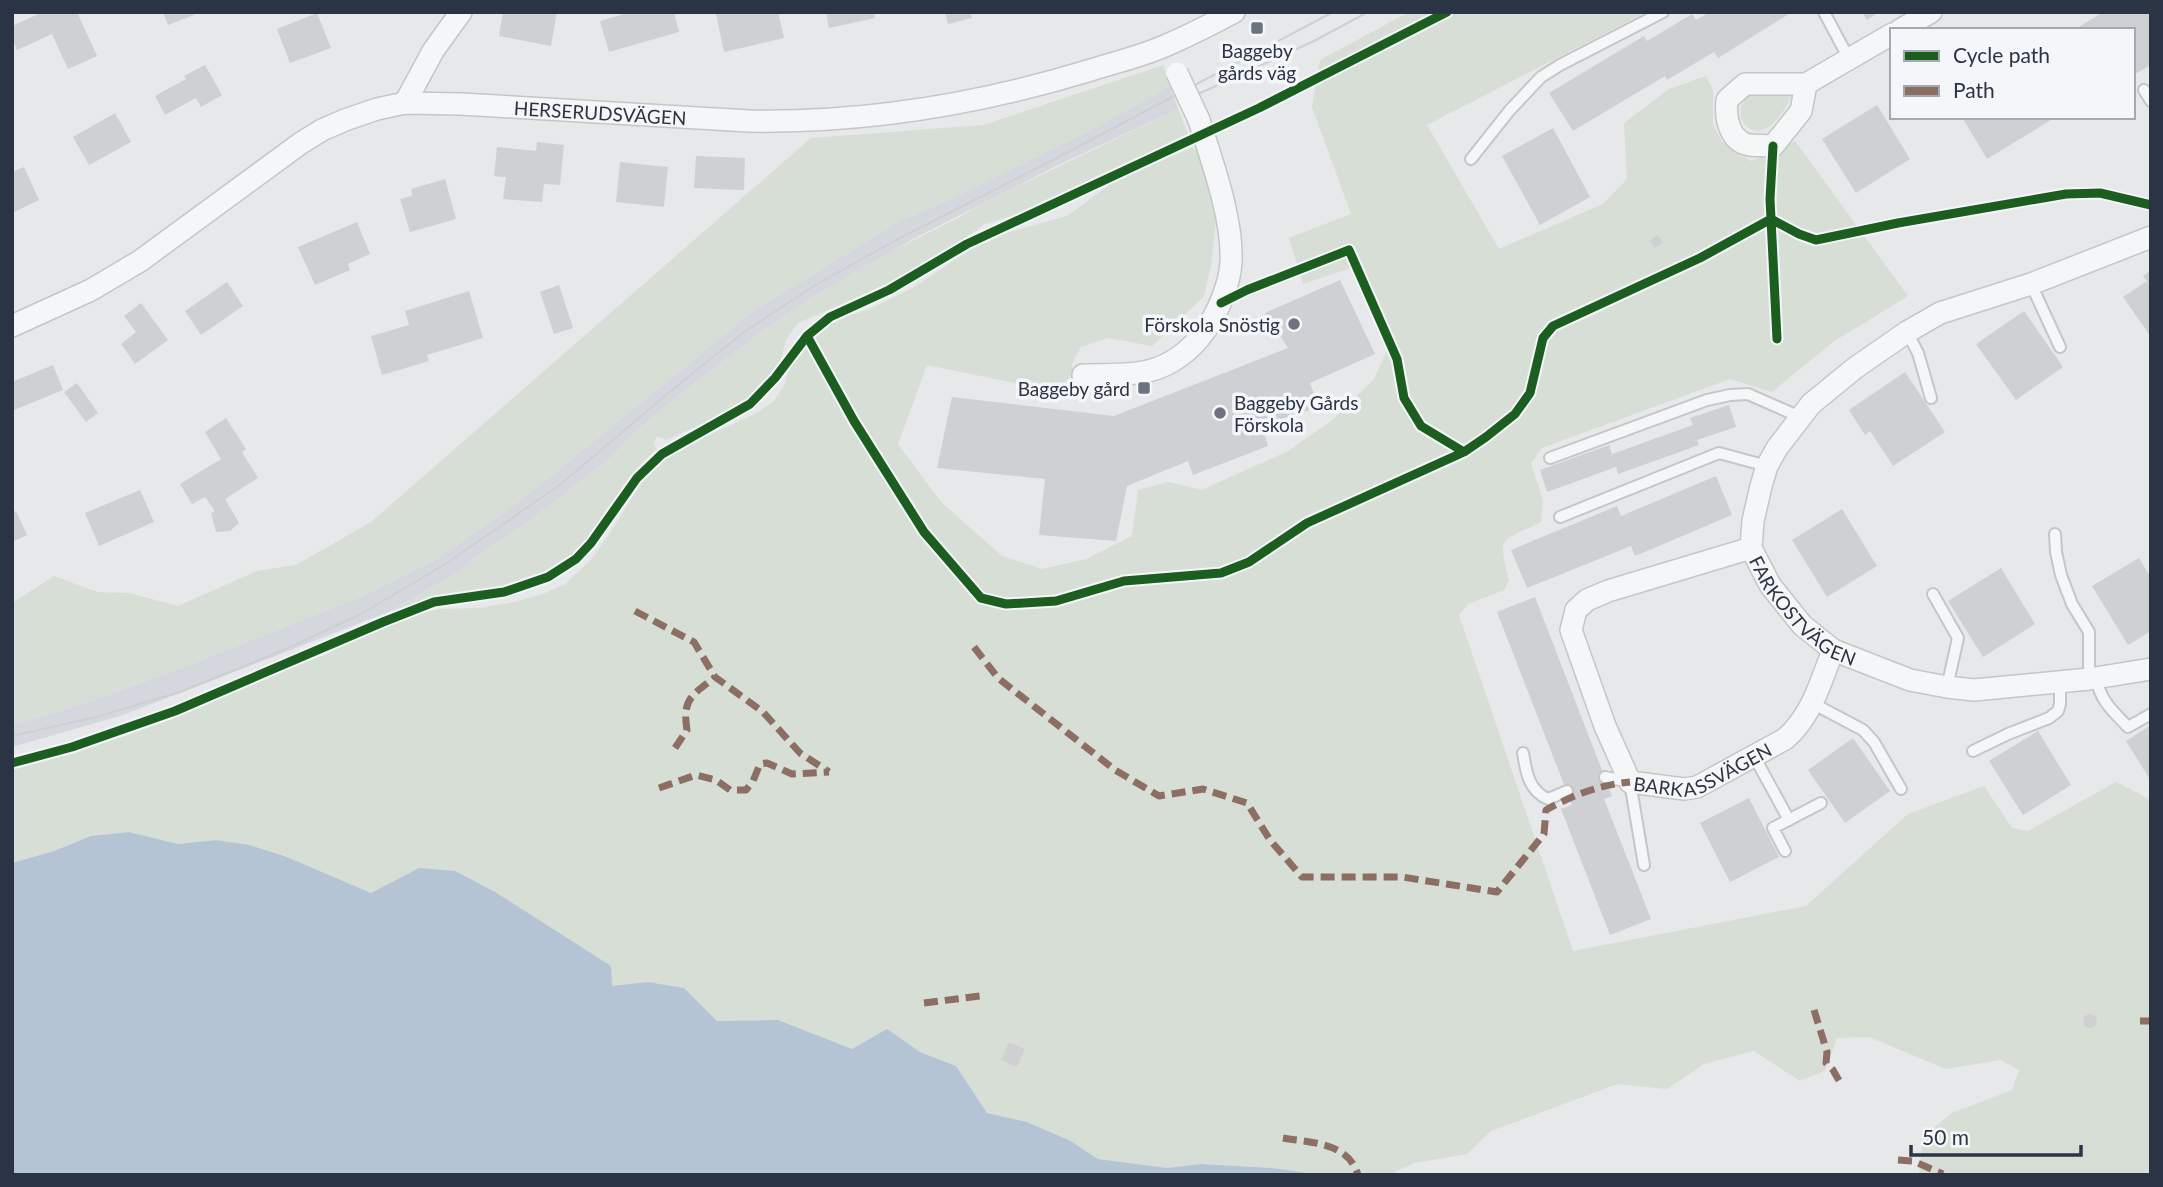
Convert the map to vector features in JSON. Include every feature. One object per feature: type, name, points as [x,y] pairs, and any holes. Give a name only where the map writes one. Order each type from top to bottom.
[{"type":"street","points":[[405,103],[433,51],[461,12]]},
{"type":"street","name":"HERSERUDSVÄGEN","points":[[12,326],[91,290],[141,261],[322,130],[377,109],[405,103],[461,104],[795,122],[881,115],[998,96],[1055,81],[1165,46],[1234,12]]},
{"type":"street","points":[[1903,28],[1931,12]]},
{"type":"street","points":[[1806,84],[1890,35]]},
{"type":"street","points":[[1083,374],[1148,371],[1172,361],[1194,346],[1221,303],[1231,264],[1224,205],[1199,120],[1165,46]]},
{"type":"street","name":"FARKOSTVÄGEN","points":[[2151,237],[2031,284],[1940,313],[1855,368],[1811,404],[1777,447],[1767,466],[1753,521],[1751,548],[1770,585],[1802,625],[1833,650],[1910,680],[1974,690],[2060,682],[2151,669]]},
{"type":"street","name":"BARKASSVÄGEN","points":[[1751,548],[1608,592],[1587,600],[1576,610],[1571,630],[1605,726],[1630,782],[1684,789],[1697,787],[1785,739],[1796,729],[1812,703],[1833,650]]},
{"type":"lane","points":[[1471,159],[1510,110],[1541,77],[1662,12]]},
{"type":"lane","points":[[1824,12],[1849,59]]},
{"type":"lane","points":[[2144,90],[2151,101]]},
{"type":"lane","points":[[2031,284],[2060,347]]},
{"type":"lane","points":[[1907,332],[1918,354],[1931,398]]},
{"type":"lane","points":[[1550,458],[1707,400],[1730,395],[1748,394],[1800,417]]},
{"type":"lane","points":[[1560,517],[1719,453],[1767,466]]},
{"type":"lane","points":[[2055,534],[2061,575],[2072,604],[2089,632],[2092,678],[2105,702],[2128,727],[2151,714]]},
{"type":"lane","points":[[1933,594],[1958,638],[1947,687]]},
{"type":"lane","points":[[1973,751],[2049,718],[2058,711],[2060,682]]},
{"type":"lane","points":[[1812,703],[1863,730],[1874,742],[1901,789]]},
{"type":"lane","points":[[1522,753],[1527,776],[1538,794],[1548,799],[1567,791]]},
{"type":"lane","points":[[1754,756],[1789,820]]},
{"type":"lane","points":[[1605,777],[1630,782],[1644,864]]},
{"type":"lane","points":[[1785,850],[1773,828],[1821,803]]},
{"type":"shaded area","points":[[1409,12],[1646,12],[1427,125],[1499,249],[1603,204],[1627,179],[1624,123],[1669,89],[1706,76],[1713,90],[1713,125],[1723,143],[1751,161],[1795,141],[1908,296],[1833,342],[1772,392],[1730,379],[1542,448],[1531,463],[1543,500],[1541,522],[1506,541],[1503,554],[1509,580],[1504,590],[1468,604],[1459,615],[1573,951],[1806,906],[1908,814],[1984,786],[2012,828],[2028,831],[2116,782],[2151,800],[2151,1175],[1919,1175],[1923,1136],[1952,1113],[2012,1090],[2019,1070],[2001,1060],[1946,1069],[1869,1037],[1837,1038],[1825,1071],[1800,1081],[1754,1051],[1704,1064],[1667,1089],[1617,1084],[1491,1131],[1467,1154],[1415,1163],[1388,1175],[1322,1175],[1273,1168],[1202,1164],[1167,1168],[1098,1159],[1069,1140],[1027,1122],[987,1113],[956,1066],[920,1052],[887,1030],[852,1049],[778,1020],[717,1021],[684,988],[648,982],[612,987],[419,868],[371,893],[287,857],[216,840],[178,844],[129,832],[91,836],[54,851],[12,863],[12,770],[125,736],[194,710],[266,677],[325,655],[403,618],[440,609],[480,608],[514,602],[543,594],[565,584],[589,562],[654,468],[674,451],[755,414],[773,402],[784,386],[795,348],[805,336],[914,287],[988,238],[1067,216],[1112,183],[1192,147],[1199,155],[1216,219],[1211,266],[1204,296],[1152,346],[1108,338],[1081,347],[1072,364],[1078,396],[927,365],[898,444],[941,502],[1002,556],[1042,569],[1086,559],[1132,536],[1138,490],[1168,482],[1202,490],[1288,451],[1330,422],[1374,379],[1388,348],[1351,268],[1303,284],[1289,238],[1351,214],[1312,107],[1320,60]]},
{"type":"shaded area","points":[[1163,65],[1170,86],[1161,92],[1095,128],[949,200],[900,221],[755,310],[505,512],[434,561],[360,597],[179,669],[86,703],[12,725],[12,603],[54,576],[97,592],[129,593],[178,606],[257,571],[296,565],[371,522],[811,138],[984,125]]},
{"type":"shaded area","points":[[1170,86],[1178,109],[1056,166],[913,239],[807,300],[679,395],[626,440],[614,455],[524,525],[474,558],[460,571],[391,611],[123,715],[12,747],[12,725],[86,703],[179,669],[360,597],[434,561],[505,512],[755,310],[900,221],[949,200],[1095,128]]},
{"type":"shaded area","points":[[1756,93],[1791,96],[1780,115],[1760,131],[1744,124],[1741,116],[1741,107],[1746,99]]},
{"type":"shaded area","points":[[1178,109],[1189,137],[1143,157],[1053,204],[985,224],[914,274],[798,323],[786,340],[775,381],[766,395],[666,440],[657,436],[654,443],[656,449],[638,467],[597,533],[562,572],[528,587],[430,599],[391,611],[460,571],[474,558],[524,525],[614,455],[626,440],[679,395],[807,300],[882,256],[989,200]]},
{"type":"water","points":[[129,832],[178,844],[216,840],[249,845],[287,857],[371,893],[419,868],[455,871],[495,892],[611,966],[612,986],[648,982],[684,988],[717,1021],[778,1020],[852,1049],[887,1029],[920,1052],[956,1066],[987,1113],[1027,1122],[1069,1140],[1098,1159],[1167,1168],[1201,1164],[1273,1168],[1322,1175],[12,1175],[12,863],[54,851],[91,836]]},
{"type":"building","points":[[43,12],[77,12],[97,56],[68,69],[52,34],[17,50],[12,38],[12,26]]},
{"type":"building","points":[[163,12],[193,12],[194,15],[168,25]]},
{"type":"building","points":[[503,12],[557,12],[551,46],[499,36]]},
{"type":"building","points":[[631,12],[674,12],[679,32],[609,52],[600,21]]},
{"type":"building","points":[[778,12],[784,38],[724,52],[716,14]]},
{"type":"building","points":[[826,12],[874,12],[875,18],[829,28]]},
{"type":"building","points":[[945,12],[970,12],[972,18],[948,24]]},
{"type":"building","points":[[1710,12],[1792,12],[1718,58],[1714,52],[1667,80],[1665,76],[1573,131],[1549,93],[1644,36],[1647,41],[1692,14],[1696,20]]},
{"type":"building","points":[[1862,12],[1879,12],[1867,20]]},
{"type":"building","points":[[2103,12],[2151,12],[2151,65],[2135,74],[2135,28],[2077,28]]},
{"type":"building","points":[[317,13],[331,48],[290,63],[277,29]]},
{"type":"building","points":[[205,65],[222,95],[201,107],[196,98],[165,115],[155,96]]},
{"type":"building","points":[[1877,105],[1910,159],[1856,193],[1822,139]]},
{"type":"building","points":[[115,113],[131,142],[89,165],[73,137]]},
{"type":"building","points":[[1963,119],[2053,119],[1987,159]]},
{"type":"building","points":[[1553,128],[1590,197],[1540,225],[1502,156]]},
{"type":"building","points":[[537,142],[564,145],[560,185],[544,184],[542,202],[503,199],[506,177],[494,176],[497,147],[536,151]]},
{"type":"building","points":[[696,156],[745,158],[744,190],[694,188]]},
{"type":"building","points":[[620,162],[668,167],[664,207],[616,202]]},
{"type":"building","points":[[24,167],[39,200],[12,213],[12,172]]},
{"type":"building","points":[[445,179],[456,219],[410,232],[400,199],[412,196],[411,189]]},
{"type":"building","points":[[357,222],[370,254],[348,264],[350,270],[315,285],[298,247]]},
{"type":"building","points":[[1657,235],[1663,242],[1655,248],[1650,241]]},
{"type":"building","points":[[2151,270],[2151,337],[2123,297],[2147,281],[2143,276]]},
{"type":"building","points":[[1340,280],[1375,354],[1310,383],[1319,407],[1262,425],[1268,446],[1193,475],[1188,461],[1127,486],[1116,541],[1039,535],[1045,479],[937,468],[952,397],[1114,416],[1288,348],[1265,313]]},
{"type":"building","points":[[227,282],[243,306],[201,335],[185,311]]},
{"type":"building","points":[[559,285],[573,328],[554,334],[540,292]]},
{"type":"building","points":[[469,291],[483,338],[427,355],[429,361],[382,375],[371,336],[409,325],[405,311]]},
{"type":"building","points":[[141,303],[168,340],[135,364],[121,344],[136,332],[124,316]]},
{"type":"building","points":[[2024,311],[2063,367],[2016,400],[1976,344]]},
{"type":"building","points":[[53,365],[63,390],[12,411],[12,382]]},
{"type":"building","points":[[1905,372],[1945,432],[1893,466],[1870,431],[1865,435],[1849,410]]},
{"type":"building","points":[[77,383],[98,413],[86,422],[64,392]]},
{"type":"building","points":[[1729,405],[1736,427],[1697,440],[1699,445],[1618,474],[1616,467],[1547,492],[1540,470],[1609,445],[1612,454],[1693,425],[1690,418]]},
{"type":"building","points":[[226,418],[246,449],[242,452],[258,478],[225,499],[239,523],[230,531],[216,532],[211,513],[215,511],[205,497],[192,504],[180,484],[221,459],[205,432]]},
{"type":"building","points":[[1716,476],[1732,515],[1635,556],[1631,546],[1527,588],[1511,550],[1617,506],[1621,516]]},
{"type":"building","points":[[140,490],[154,522],[99,546],[85,513]]},
{"type":"building","points":[[1842,509],[1877,566],[1827,597],[1792,540]]},
{"type":"building","points":[[16,511],[27,535],[12,542],[12,513]]},
{"type":"building","points":[[2139,558],[2151,578],[2151,631],[2128,645],[2092,586]]},
{"type":"building","points":[[2001,568],[2035,624],[1983,657],[1948,601]]},
{"type":"building","points":[[1535,597],[1612,796],[1604,799],[1651,919],[1610,935],[1561,809],[1572,805],[1497,612]]},
{"type":"building","points":[[2151,725],[2151,781],[2126,741]]},
{"type":"building","points":[[2038,731],[2071,785],[2023,815],[1989,761]]},
{"type":"building","points":[[1853,738],[1890,791],[1845,823],[1808,770]]},
{"type":"building","points":[[1749,798],[1779,857],[1730,882],[1700,823]]},
{"type":"building","points":[[2087,1014],[2093,1014],[2097,1021],[2093,1028],[2087,1028],[2083,1024],[2083,1018]]},
{"type":"building","points":[[1009,1042],[1025,1049],[1017,1067],[1001,1060]]},
{"type":"tram line","points":[[12,736],[96,717],[180,692],[284,650],[363,613],[447,563],[561,484],[743,333],[817,284],[1333,12]]},
{"type":"tram line","points":[[1194,96],[1314,41],[1368,12]]},
{"type":"marked path","points":[[635,611],[694,642],[715,677],[763,712],[800,753],[829,772]]},
{"type":"marked path","points":[[974,647],[998,678],[1115,770],[1159,796],[1203,789],[1247,803],[1270,840],[1302,877],[1402,877],[1497,892],[1544,834],[1546,810],[1586,792],[1630,782]]},
{"type":"marked path","points":[[675,748],[687,730],[686,711],[690,699],[715,677]]},
{"type":"marked path","points":[[659,788],[696,775],[716,780],[730,790],[746,790],[760,764],[767,763],[792,774],[829,772]]},
{"type":"marked path","points":[[924,1003],[980,996]]},
{"type":"marked path","points":[[1814,1010],[1827,1052],[1826,1063],[1841,1084]]},
{"type":"marked path","points":[[2140,1021],[2151,1021]]},
{"type":"marked path","points":[[1283,1138],[1317,1143],[1338,1150],[1353,1164],[1358,1175]]},
{"type":"marked path","points":[[1898,1160],[1913,1161],[1943,1174]]},
{"type":"cycle path","points":[[12,763],[72,747],[175,711],[434,602],[504,592],[548,577],[576,559],[591,543],[637,478],[662,454],[750,404],[775,378],[807,336],[830,317],[889,290],[967,244],[1259,108],[1447,12]]},
{"type":"cycle path","points":[[1773,146],[1770,199],[1777,339]]},
{"type":"cycle path","points":[[807,336],[854,421],[924,532],[981,598],[1006,604],[1056,601],[1124,581],[1221,573],[1249,562],[1307,523],[1464,452],[1515,414],[1530,393],[1543,338],[1553,326],[1700,258],[1771,219],[1816,240],[2066,194],[2100,193],[2151,205]]},
{"type":"cycle path","points":[[1221,303],[1349,250],[1397,359],[1404,398],[1421,426],[1464,452]]},
{"type":"place","name":"Baggeby gårds väg","points":[[1257,28]]},
{"type":"place","name":"Förskola Snöstig","points":[[1294,324]]},
{"type":"place","name":"Baggeby gård","points":[[1144,388]]},
{"type":"place","name":"Baggeby Gårds Förskola","points":[[1220,413]]}]
